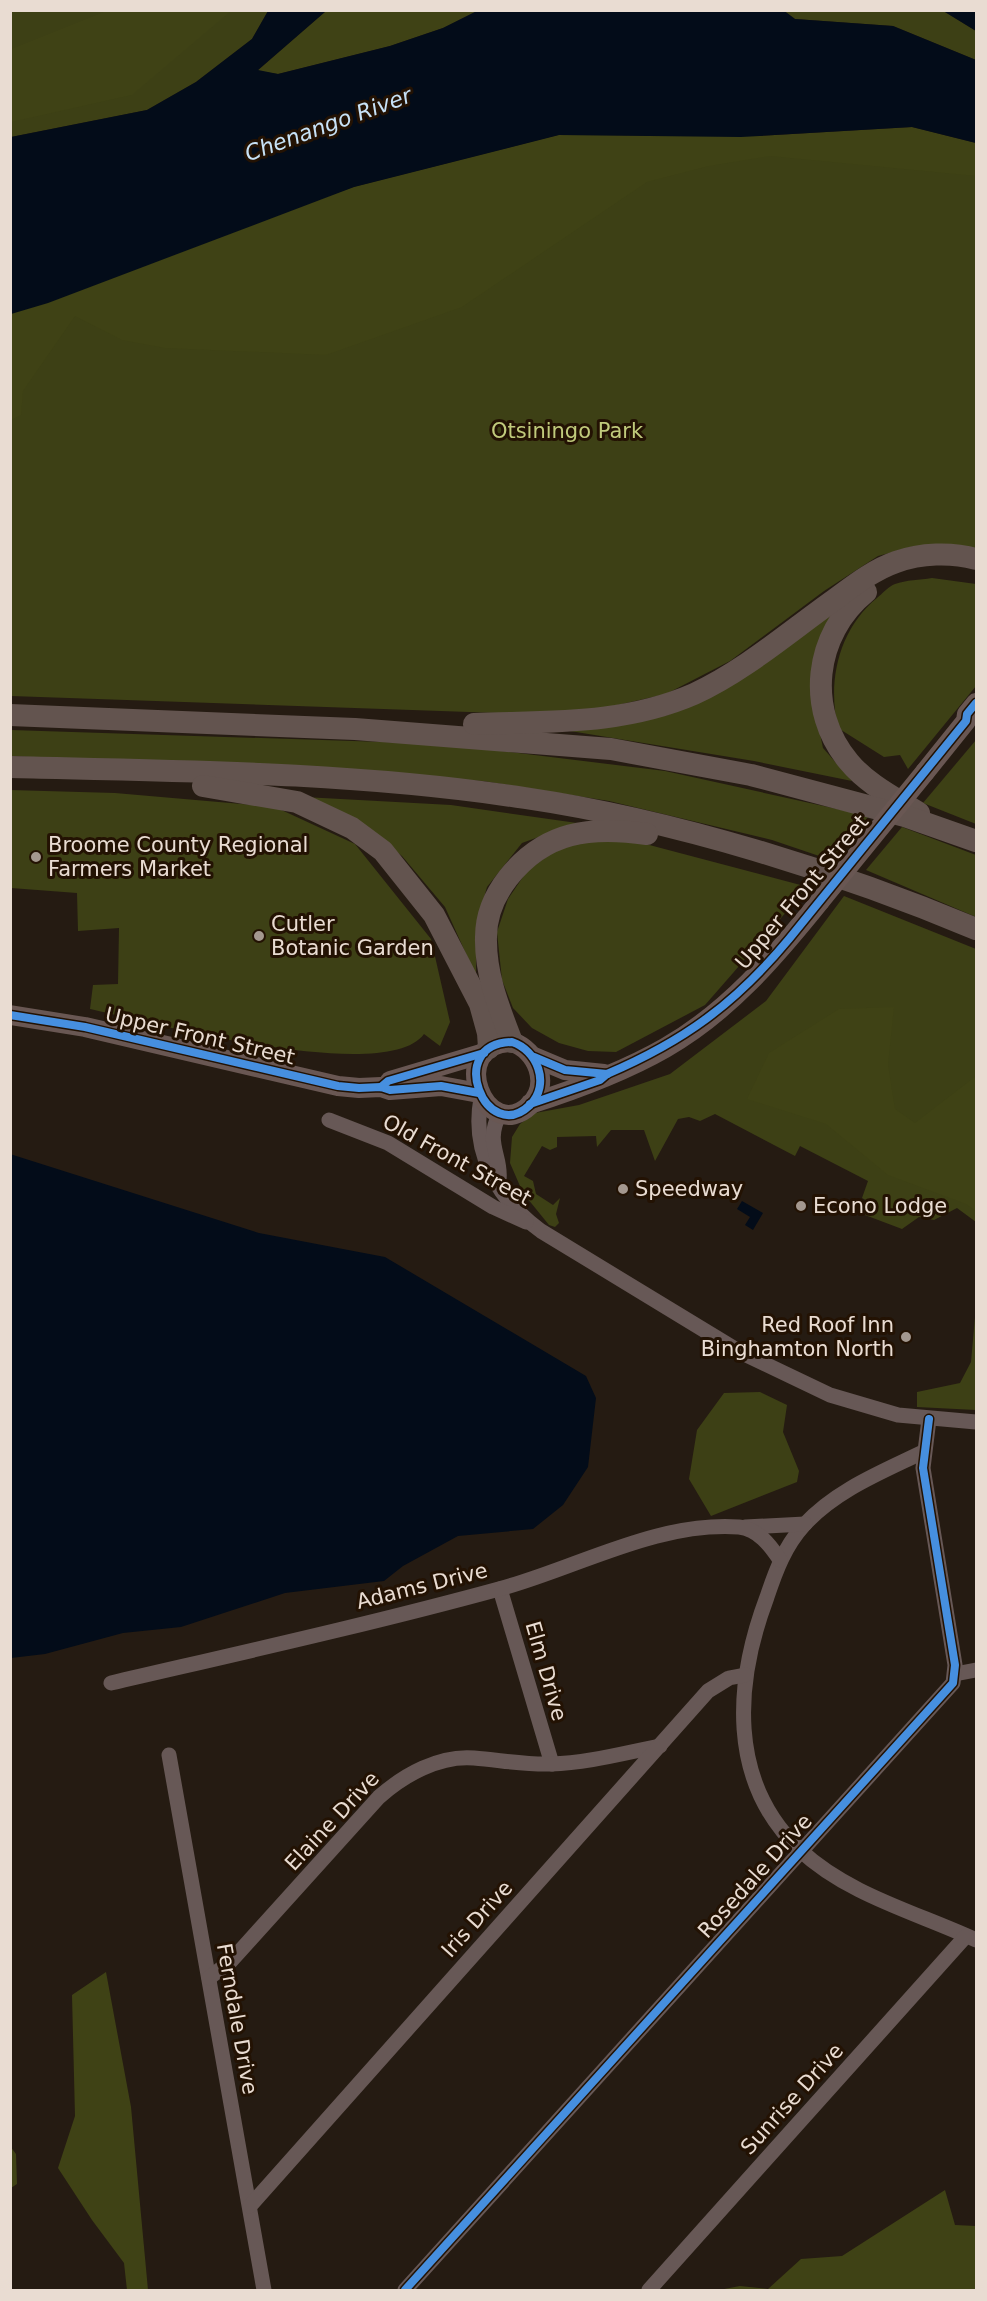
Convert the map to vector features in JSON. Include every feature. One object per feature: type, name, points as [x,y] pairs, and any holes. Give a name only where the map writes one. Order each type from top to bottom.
[{"type":"highway","points":[[356,729],[540,724],[603,719],[659,707],[695,693],[740,667],[869,575],[894,563],[915,556],[950,554],[976,559]]},
{"type":"highway","points":[[948,831],[890,795],[850,763],[831,734],[820,696],[820,678],[822,662],[834,628],[843,613],[871,587],[886,578],[913,568],[960,567],[976,572]]},
{"type":"highway","points":[[10,715],[356,729],[549,743],[654,755],[751,775],[905,816],[976,841]]},
{"type":"highway","points":[[10,767],[323,777],[405,783],[525,798],[609,813],[722,842],[838,877],[976,929]]},
{"type":"highway","points":[[53,768],[120,779],[233,790],[297,802],[352,828],[383,851],[434,915],[480,1004],[488,1033],[487,1051]]},
{"type":"highway","points":[[512,1042],[491,983],[486,938],[492,902],[518,865],[534,850],[553,840],[601,830],[722,842]]},
{"type":"main road","name":"Upper Front Street","points":[[10,1015],[85,1027],[338,1086],[359,1089],[381,1087],[390,1090],[441,1086],[480,1095],[500,1113],[516,1113],[530,1104],[600,1080],[607,1074],[664,1049],[728,1003],[770,962],[971,718],[967,714],[976,703]]},
{"type":"main road","name":"Upper Front Street","points":[[381,1087],[387,1081],[512,1042],[524,1048],[534,1057],[565,1070],[607,1074]]},
{"type":"main road","points":[[480,1095],[476,1072],[487,1051]]},
{"type":"main road","points":[[530,1104],[540,1082],[534,1057]]},
{"type":"street","name":"Old Front Street","points":[[480,1095],[478,1125],[480,1149],[490,1176],[499,1183],[532,1224]]},
{"type":"street","name":"Old Front Street","points":[[499,1183],[500,1172],[493,1141],[500,1113]]},
{"type":"street","name":"Old Front Street","points":[[328,1120],[388,1143],[493,1207],[532,1224],[740,1352],[785,1376],[830,1395],[876,1410],[929,1419],[976,1422]]},
{"type":"street","points":[[929,1419],[923,1452],[955,1674],[976,1670]]},
{"type":"street","points":[[923,1452],[857,1484],[805,1524],[780,1560],[758,1620],[745,1675],[741,1710],[745,1744],[752,1773],[775,1820],[801,1851],[827,1871],[868,1893],[971,1938]]},
{"type":"street","name":"Adams Drive","points":[[111,1683],[500,1589],[674,1533],[700,1527],[805,1524]]},
{"type":"street","points":[[741,1527],[762,1538],[780,1560]]},
{"type":"street","name":"Elm Drive","points":[[500,1589],[552,1764]]},
{"type":"street","name":"Rosedale Drive","points":[[405,2290],[953,1683],[955,1674]]},
{"type":"street","name":"Iris Drive","points":[[250,2206],[715,1685],[729,1678],[745,1675]]},
{"type":"street","name":"Elaine Drive","points":[[209,1978],[231,1961],[379,1797],[407,1776],[447,1761],[472,1758],[515,1764],[575,1763],[660,1746]]},
{"type":"street","name":"Ferndale Drive","points":[[169,1755],[264,2290]]},
{"type":"street","name":"Sunrise Drive","points":[[649,2290],[971,1938]]},
{"type":"green space","points":[[783,10],[936,10],[945,12],[976,31],[976,60],[893,26],[795,19]]},
{"type":"green space","points":[[11,11],[268,11],[252,39],[196,82],[147,110],[11,137]]},
{"type":"green space","points":[[106,11],[231,11],[132,95],[11,122],[11,49]]},
{"type":"green space","points":[[326,11],[477,11],[443,28],[390,46],[278,74],[257,71]]},
{"type":"green space","points":[[912,127],[976,143],[976,176],[770,156],[709,166],[647,182],[462,307],[326,355],[165,348],[122,340],[75,316],[23,391],[21,415],[11,420],[11,314],[48,303],[354,187],[559,135],[741,137]]},
{"type":"green space","name":"Otsiningo Park","points":[[559,135],[754,136],[976,143],[976,551],[915,546],[878,556],[824,591],[730,661],[666,694],[582,713],[498,713],[11,696],[11,304],[354,187]]},
{"type":"green space","points":[[932,578],[976,584],[976,686],[908,769],[900,755],[884,757],[838,728],[834,692],[835,674],[845,640],[864,611],[893,585]]},
{"type":"green space","points":[[839,606],[812,696],[823,748],[852,781],[754,761],[570,731],[668,715]]},
{"type":"green space","points":[[11,730],[445,744],[665,771],[869,816],[831,860],[772,840],[609,801],[483,781],[11,756]]},
{"type":"green space","points":[[976,740],[976,824],[923,803]]},
{"type":"green space","name":"Cutler Botanic Garden","points":[[10,790],[115,793],[275,807],[355,844],[431,939],[450,1022],[440,1046],[424,1034],[401,1048],[364,1054],[317,1052],[265,1046],[212,1036],[90,1009],[93,985],[118,984],[119,928],[78,931],[77,893],[11,888]]},
{"type":"green space","points":[[304,797],[451,805],[577,823],[522,843],[487,887],[476,925],[476,976],[445,907],[402,856],[352,817]]},
{"type":"green space","points":[[902,827],[976,855],[976,917],[866,870]]},
{"type":"green space","points":[[587,840],[638,842],[808,887],[705,1005],[616,1052],[588,1051],[559,1043],[532,1028],[513,1008],[502,980],[497,932],[508,899],[527,871],[553,852]]},
{"type":"green space","points":[[844,896],[976,949],[976,1222],[957,1208],[934,1220],[919,1217],[902,1229],[865,1215],[871,1203],[862,1198],[868,1181],[800,1146],[795,1156],[715,1114],[700,1121],[689,1117],[678,1119],[655,1161],[644,1130],[611,1130],[597,1147],[596,1136],[557,1137],[557,1147],[550,1150],[542,1146],[524,1176],[533,1181],[536,1194],[553,1205],[560,1198],[556,1214],[559,1223],[555,1227],[549,1225],[523,1193],[510,1163],[512,1137],[520,1124],[535,1113],[579,1105],[670,1074],[766,1001]]},
{"type":"green space","points":[[894,1007],[888,1065],[895,1109],[915,1123],[976,1076],[976,1211],[966,1204],[888,1175],[826,1124],[747,1099],[769,1053],[839,1009]]},
{"type":"green space","points":[[976,1306],[976,1410],[917,1407],[917,1392],[960,1383],[971,1362]]},
{"type":"green space","points":[[760,1392],[787,1405],[783,1432],[799,1471],[797,1482],[711,1516],[689,1479],[697,1430],[724,1393]]},
{"type":"green space","points":[[106,1972],[131,2107],[148,2290],[127,2290],[124,2263],[58,2168],[75,2116],[72,1995]]},
{"type":"green space","points":[[10,2146],[16,2154],[17,2184],[11,2188]]},
{"type":"green space","points":[[945,2190],[955,2225],[976,2226],[976,2290],[719,2290],[740,2286],[768,2289],[801,2259],[842,2256]]},
{"type":"water","name":"Chenango River","points":[[783,10],[795,19],[893,26],[976,60],[976,143],[912,127],[741,137],[559,135],[354,187],[48,303],[11,314],[11,137],[147,110],[196,82],[252,39],[268,11],[326,11],[258,70],[278,74],[390,46],[443,28],[477,11]]},
{"type":"water","points":[[936,11],[976,11],[976,31],[945,12]]},
{"type":"water","points":[[10,1154],[259,1233],[385,1257],[586,1376],[596,1398],[588,1467],[563,1505],[533,1529],[458,1536],[403,1566],[384,1581],[285,1593],[181,1627],[123,1633],[45,1654],[11,1658]]},
{"type":"water","points":[[742,1201],[763,1213],[753,1230],[745,1225],[750,1217],[737,1209]]},
{"type":"cycle path","points":[[530,1104],[600,1080],[607,1074],[684,1034],[728,1002],[749,983],[789,939],[966,721],[967,714],[976,703]]},
{"type":"cycle path","points":[[10,1015],[85,1027],[338,1086],[381,1087],[390,1090],[441,1086],[479,1093]]},
{"type":"cycle path","points":[[512,1042],[521,1046],[534,1060],[538,1069],[540,1087],[530,1105],[514,1114],[499,1113],[487,1104],[479,1090],[476,1073],[480,1058],[491,1047],[512,1042]]},
{"type":"cycle path","points":[[381,1087],[388,1081],[484,1053]]},
{"type":"cycle path","points":[[534,1057],[565,1070],[607,1074]]},
{"type":"cycle path","points":[[405,2290],[953,1683],[955,1665],[923,1468],[929,1419]]},
{"type":"place","name":"Broome County Regional Farmers Market","points":[[36,857]]},
{"type":"place","name":"Cutler Botanic Garden","points":[[259,936]]},
{"type":"place","name":"Speedway","points":[[623,1189]]},
{"type":"place","name":"Econo Lodge","points":[[801,1206]]},
{"type":"place","name":"Red Roof Inn Binghamton North","points":[[906,1337]]}]
